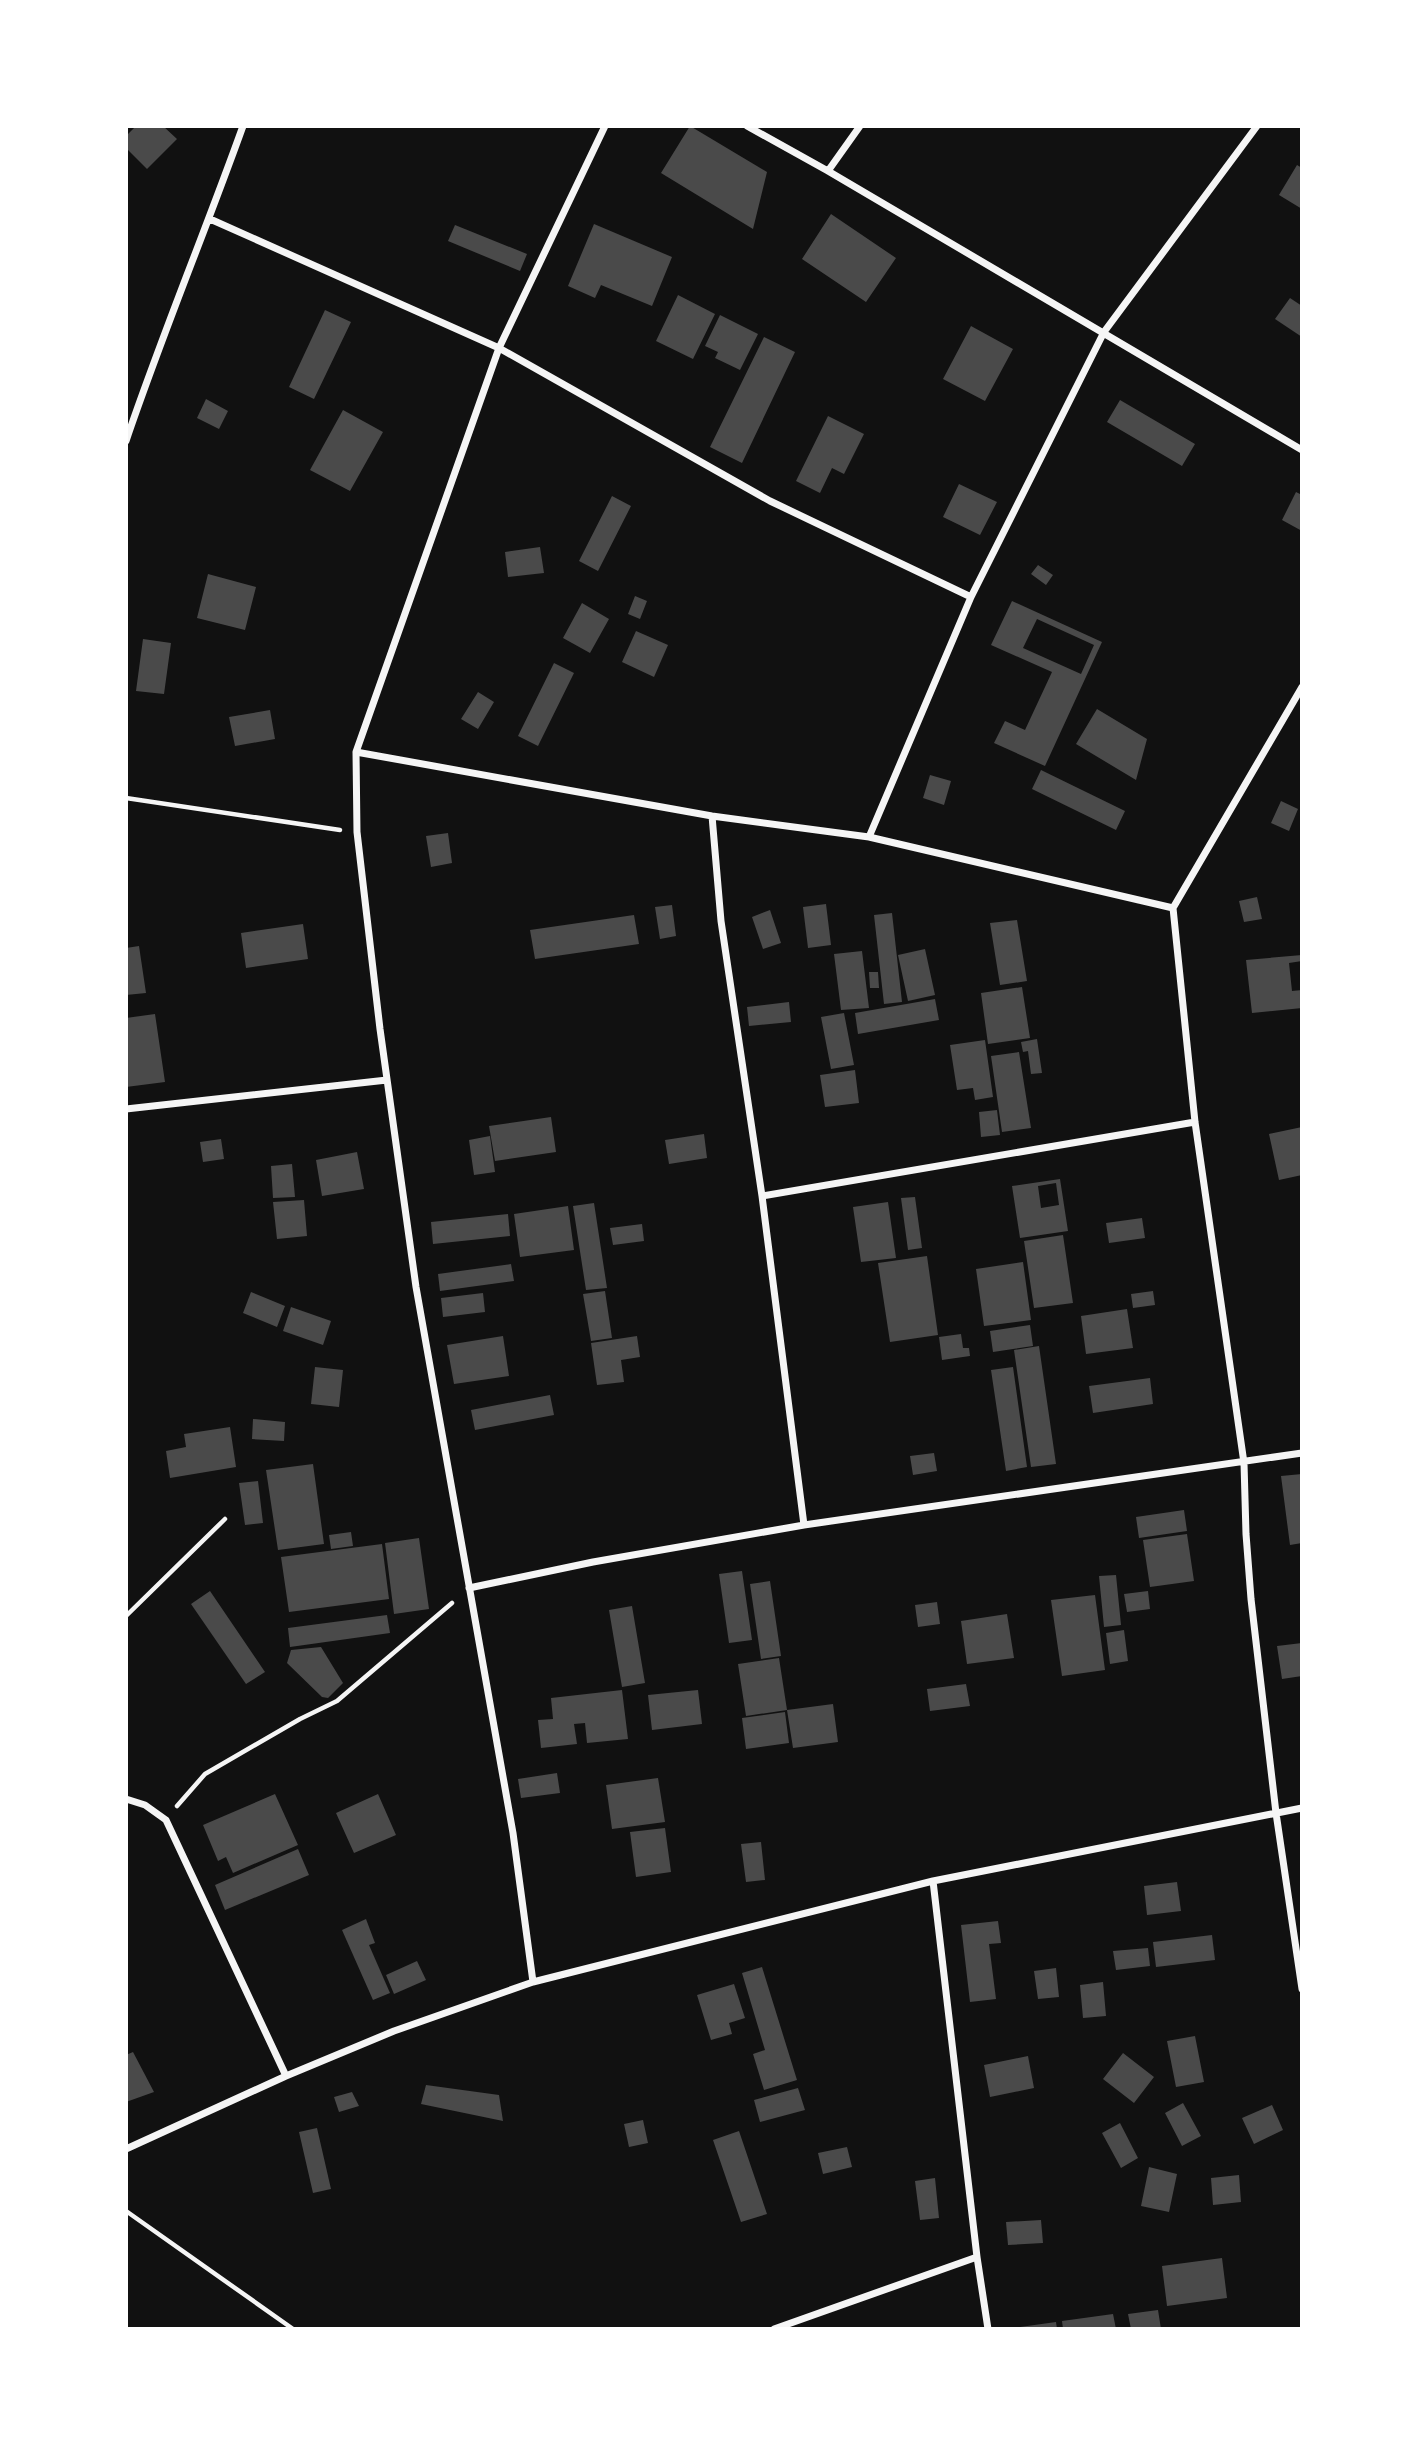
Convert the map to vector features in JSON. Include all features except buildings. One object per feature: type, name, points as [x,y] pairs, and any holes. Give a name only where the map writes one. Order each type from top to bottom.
[{"type":"street","points":[[126,442],[153,363],[243,126]]},
{"type":"street","points":[[533,1982],[513,1833],[416,1287],[387,1080],[357,832],[356,752],[499,348],[605,126]]},
{"type":"street","points":[[747,126],[1302,450]]},
{"type":"street","points":[[828,171],[860,126]]},
{"type":"street","points":[[869,838],[971,597],[1104,332],[1257,126]]},
{"type":"street","points":[[209,219],[499,348],[770,501],[971,597]]},
{"type":"street","points":[[1302,687],[1173,908],[1195,1122],[1244,1463],[1251,1599],[1276,1813],[1302,1989]]},
{"type":"street","points":[[356,752],[712,816],[869,838],[1173,908]]},
{"type":"street","points":[[712,816],[721,921],[762,1196],[804,1525]]},
{"type":"street","points":[[126,1109],[387,1080]]},
{"type":"street","points":[[762,1196],[1195,1122]]},
{"type":"street","points":[[469,1588],[593,1562],[804,1525],[1302,1453]]},
{"type":"street","points":[[126,1799],[145,1805],[166,1820],[286,2076]]},
{"type":"street","points":[[126,2149],[286,2076],[394,2031],[533,1982],[933,1881],[1302,1808]]},
{"type":"street","points":[[933,1881],[977,2257],[988,2329]]},
{"type":"street","points":[[774,2329],[977,2257]]},
{"type":"path","points":[[126,798],[357,832]]},
{"type":"path","points":[[126,1616],[225,1519]]},
{"type":"path","points":[[166,1820],[205,1774],[300,1719],[337,1701],[469,1588]]},
{"type":"path","points":[[126,2211],[293,2329]]}]
